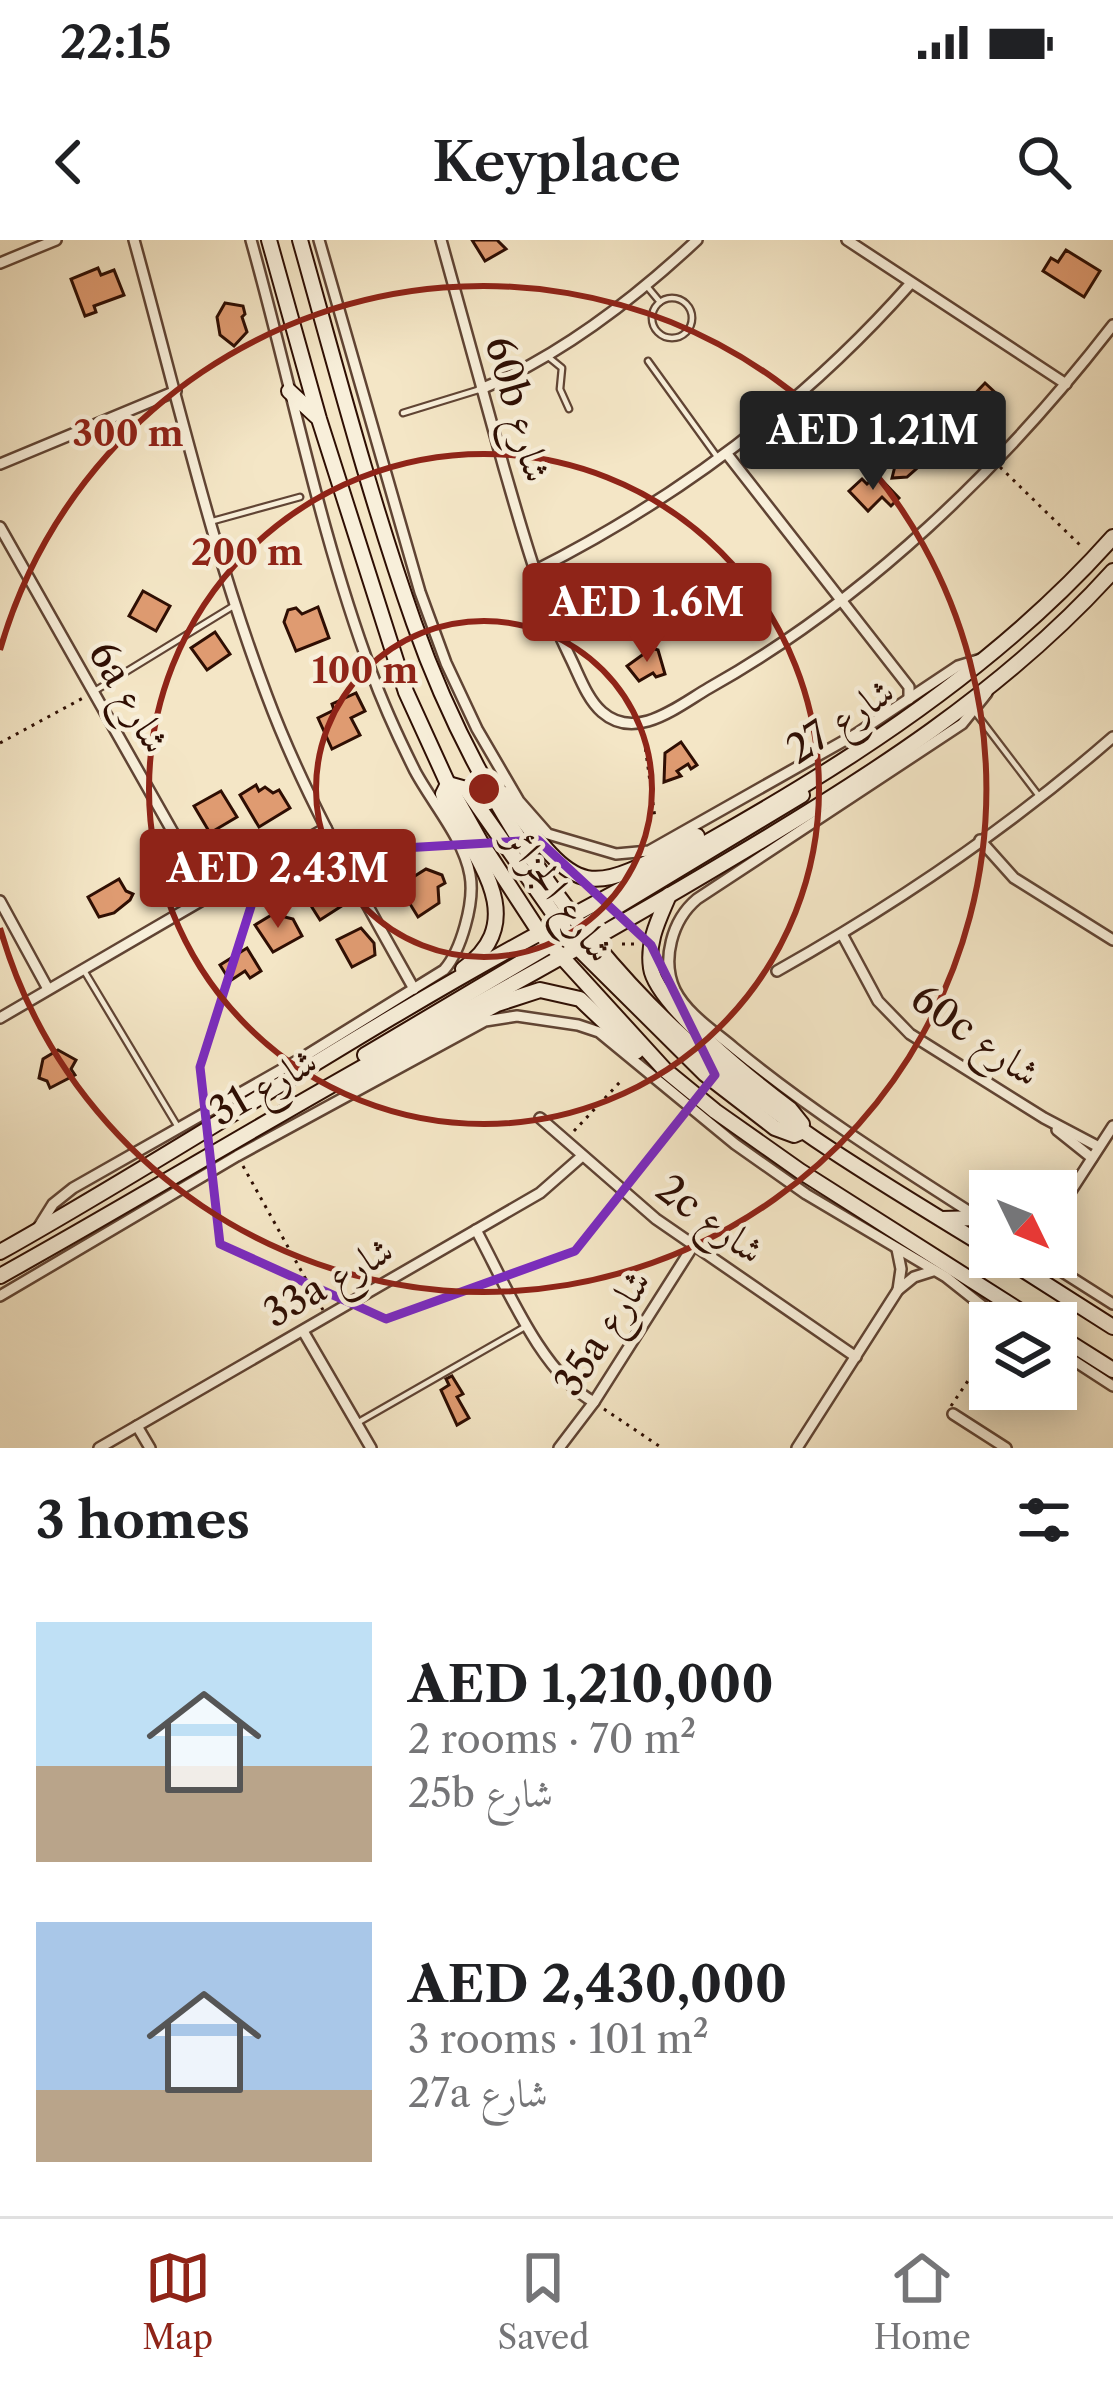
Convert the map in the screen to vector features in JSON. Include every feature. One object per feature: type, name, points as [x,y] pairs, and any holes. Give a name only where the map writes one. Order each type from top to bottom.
[{"type":"main road","name":"شارع الجزائر","points":[[269,240],[386,637],[414,713],[448,784],[665,1070],[800,1171],[1006,1302]]},
{"type":"main road","name":"شارع الجزائر","points":[[301,240],[407,603],[439,684],[567,936],[801,1132],[969,1236]]},
{"type":"main road","points":[[289,392],[319,419]]},
{"type":"main road","name":"شارع 27","points":[[567,936],[829,770],[986,659],[1113,537]]},
{"type":"main road","name":"شارع 27","points":[[567,936],[669,896],[814,810],[992,685],[1075,612],[1113,571]]},
{"type":"main road","points":[[439,684],[446,663]]},
{"type":"main road","points":[[888,730],[891,711]]},
{"type":"main road","points":[[481,769],[555,862],[574,875],[601,880],[627,874],[797,779],[829,770]]},
{"type":"main road","points":[[385,1025],[401,1008],[478,958],[496,921],[491,882],[444,800],[448,784]]},
{"type":"main road","points":[[814,810],[834,809]]},
{"type":"main road","points":[[669,896],[651,944],[650,966],[662,994],[790,1108],[802,1124],[801,1132]]},
{"type":"main road","name":"شارع 31","points":[[3,1248],[385,1025],[567,936]]},
{"type":"main road","name":"شارع 31","points":[[0,1276],[313,1094],[567,936]]},
{"type":"main road","points":[[313,1094],[332,1094],[497,1004],[540,989],[580,999],[638,1054],[665,1070]]},
{"type":"main road","points":[[302,1058],[324,1059]]},
{"type":"main road","points":[[800,1171],[806,1193]]},
{"type":"main road","points":[[941,1219],[969,1221]]},
{"type":"main road","points":[[1036,1278],[1113,1327]]},
{"type":"main road","points":[[1077,1347],[1113,1370]]},
{"type":"street","points":[[0,263],[56,240]]},
{"type":"street","points":[[134,240],[236,605],[276,719],[326,828],[414,989]]},
{"type":"street","points":[[37,1229],[66,1192],[302,1058],[451,962],[468,905],[470,874],[371,673],[289,392],[251,240]]},
{"type":"street","points":[[319,240],[414,573],[446,663],[477,729],[532,820],[553,837],[624,855],[649,851],[891,711],[964,662],[986,659]]},
{"type":"street","name":"60b شارع","points":[[440,240],[534,571],[558,632],[590,695],[611,718],[632,725],[644,723]]},
{"type":"street","points":[[482,388],[546,355],[698,240]]},
{"type":"street","points":[[848,240],[1066,384]]},
{"type":"street","points":[[534,571],[611,531],[723,456],[848,349],[911,283]]},
{"type":"street","points":[[644,723],[724,680],[842,598],[994,461],[1113,325]]},
{"type":"street","points":[[0,464],[176,391]]},
{"type":"street","points":[[723,456],[842,598],[909,687],[909,699]]},
{"type":"street","name":"6a شارع","points":[[0,527],[209,896]]},
{"type":"street","points":[[969,1212],[808,1106],[698,1018],[674,987],[671,942],[688,907],[975,712],[992,685]]},
{"type":"street","points":[[776,970],[842,934],[980,841],[1113,737]]},
{"type":"street","points":[[0,1018],[326,828]]},
{"type":"street","points":[[980,841],[1006,872],[1113,940]]},
{"type":"street","points":[[0,901],[48,989]]},
{"type":"street","name":"60c شارع","points":[[842,934],[870,989],[898,1024],[1096,1153]]},
{"type":"street","points":[[0,1296],[237,1156],[471,1027],[517,1016],[599,1032],[703,1120],[976,1302]]},
{"type":"street","name":"2c شارع","points":[[540,1118],[581,1157],[693,1246],[856,1357]]},
{"type":"street","points":[[1077,1182],[1113,1126]]},
{"type":"street","name":"33a شارع","points":[[99,1448],[551,1185],[581,1157]]},
{"type":"street","points":[[476,1230],[528,1326],[564,1379],[594,1402]]},
{"type":"street","name":"35a شارع","points":[[559,1448],[594,1402],[693,1246]]},
{"type":"street","points":[[897,1248],[902,1269],[898,1290]]},
{"type":"street","points":[[796,1448],[898,1290],[914,1277],[934,1271]]},
{"type":"street","points":[[1075,1278],[1113,1304]]},
{"type":"street","points":[[303,1331],[371,1448]]},
{"type":"street","points":[[1077,1363],[1113,1386]]},
{"type":"street","points":[[953,1414],[1006,1448]]},
{"type":"street","points":[[136,1426],[149,1448]]},
{"type":"lane","points":[[645,284],[660,302]]},
{"type":"lane","points":[[677,298],[693,319],[692,326],[674,340],[664,337],[651,317],[660,302],[677,298]]},
{"type":"lane","points":[[546,355],[562,368],[562,399],[569,409]]},
{"type":"lane","points":[[648,361],[723,456]]},
{"type":"lane","points":[[403,412],[482,388]]},
{"type":"lane","points":[[212,521],[300,497]]},
{"type":"lane","points":[[93,692],[236,605]]},
{"type":"lane","points":[[975,712],[1039,796]]},
{"type":"lane","points":[[83,969],[178,1127]]},
{"type":"lane","points":[[357,1423],[528,1326]]},
{"type":"path","points":[[994,461],[1094,558]]},
{"type":"path","points":[[0,743],[93,692]]},
{"type":"path","points":[[644,723],[655,818]]},
{"type":"path","points":[[622,944],[651,944]]},
{"type":"path","points":[[565,1142],[620,1082]]},
{"type":"path","points":[[237,1156],[326,1317]]},
{"type":"path","points":[[953,1414],[948,1410],[969,1379]]},
{"type":"path","points":[[594,1402],[662,1448]]},
{"type":"highlighted area","points":[[538,840],[651,945],[715,1075],[575,1251],[386,1319],[220,1244],[200,1067],[267,856]]},
{"type":"building","points":[[472,240],[497,240],[506,249],[485,261]]},
{"type":"building","points":[[1066,250],[1100,271],[1084,297],[1043,271],[1051,258],[1058,262]]},
{"type":"building","points":[[98,268],[101,275],[114,270],[124,295],[94,306],[96,312],[85,316],[71,279]]},
{"type":"building","points":[[225,303],[243,306],[245,314],[247,332],[234,346],[220,335],[217,317]]},
{"type":"building","points":[[985,383],[1000,397],[986,420],[967,402]]},
{"type":"building","points":[[941,398],[952,410],[964,410],[964,418],[943,438],[922,416]]},
{"type":"building","points":[[902,436],[913,447],[924,447],[924,462],[907,477],[892,478],[895,466],[883,453]]},
{"type":"building","points":[[877,475],[899,498],[891,506],[882,497],[868,511],[849,491],[862,479],[867,484]]},
{"type":"building","points":[[143,591],[170,606],[156,631],[129,616]]},
{"type":"building","points":[[748,599],[763,612],[757,616],[757,630],[735,638],[729,630],[735,626],[726,613]]},
{"type":"building","points":[[699,602],[710,620],[690,633],[679,615]]},
{"type":"building","points":[[318,607],[329,638],[296,651],[284,622],[288,610],[296,608],[302,614]]},
{"type":"building","points":[[215,632],[230,654],[207,670],[191,648]]},
{"type":"building","points":[[652,648],[658,650],[665,674],[656,677],[653,673],[639,681],[627,666]]},
{"type":"building","points":[[356,693],[365,711],[351,718],[360,735],[332,749],[318,718],[334,710],[332,704]]},
{"type":"building","points":[[681,742],[697,765],[691,769],[688,764],[677,771],[681,776],[664,782],[665,753]]},
{"type":"building","points":[[256,785],[259,791],[265,787],[273,793],[279,790],[290,808],[259,827],[240,795]]},
{"type":"building","points":[[221,791],[237,817],[210,833],[194,806]]},
{"type":"building","points":[[426,869],[442,875],[445,883],[438,887],[439,903],[418,917],[399,886]]},
{"type":"building","points":[[335,874],[351,900],[320,920],[301,890]]},
{"type":"building","points":[[119,879],[133,894],[130,900],[114,913],[99,917],[88,897]]},
{"type":"building","points":[[273,914],[293,919],[302,936],[273,952],[255,925]]},
{"type":"building","points":[[361,928],[374,943],[375,955],[352,967],[337,940]]},
{"type":"building","points":[[247,948],[261,971],[250,978],[245,971],[230,981],[220,965]]},
{"type":"building","points":[[58,1050],[76,1060],[71,1069],[75,1075],[50,1088],[39,1078],[43,1059]]},
{"type":"building","points":[[452,1376],[469,1418],[457,1425],[441,1390]]}]
